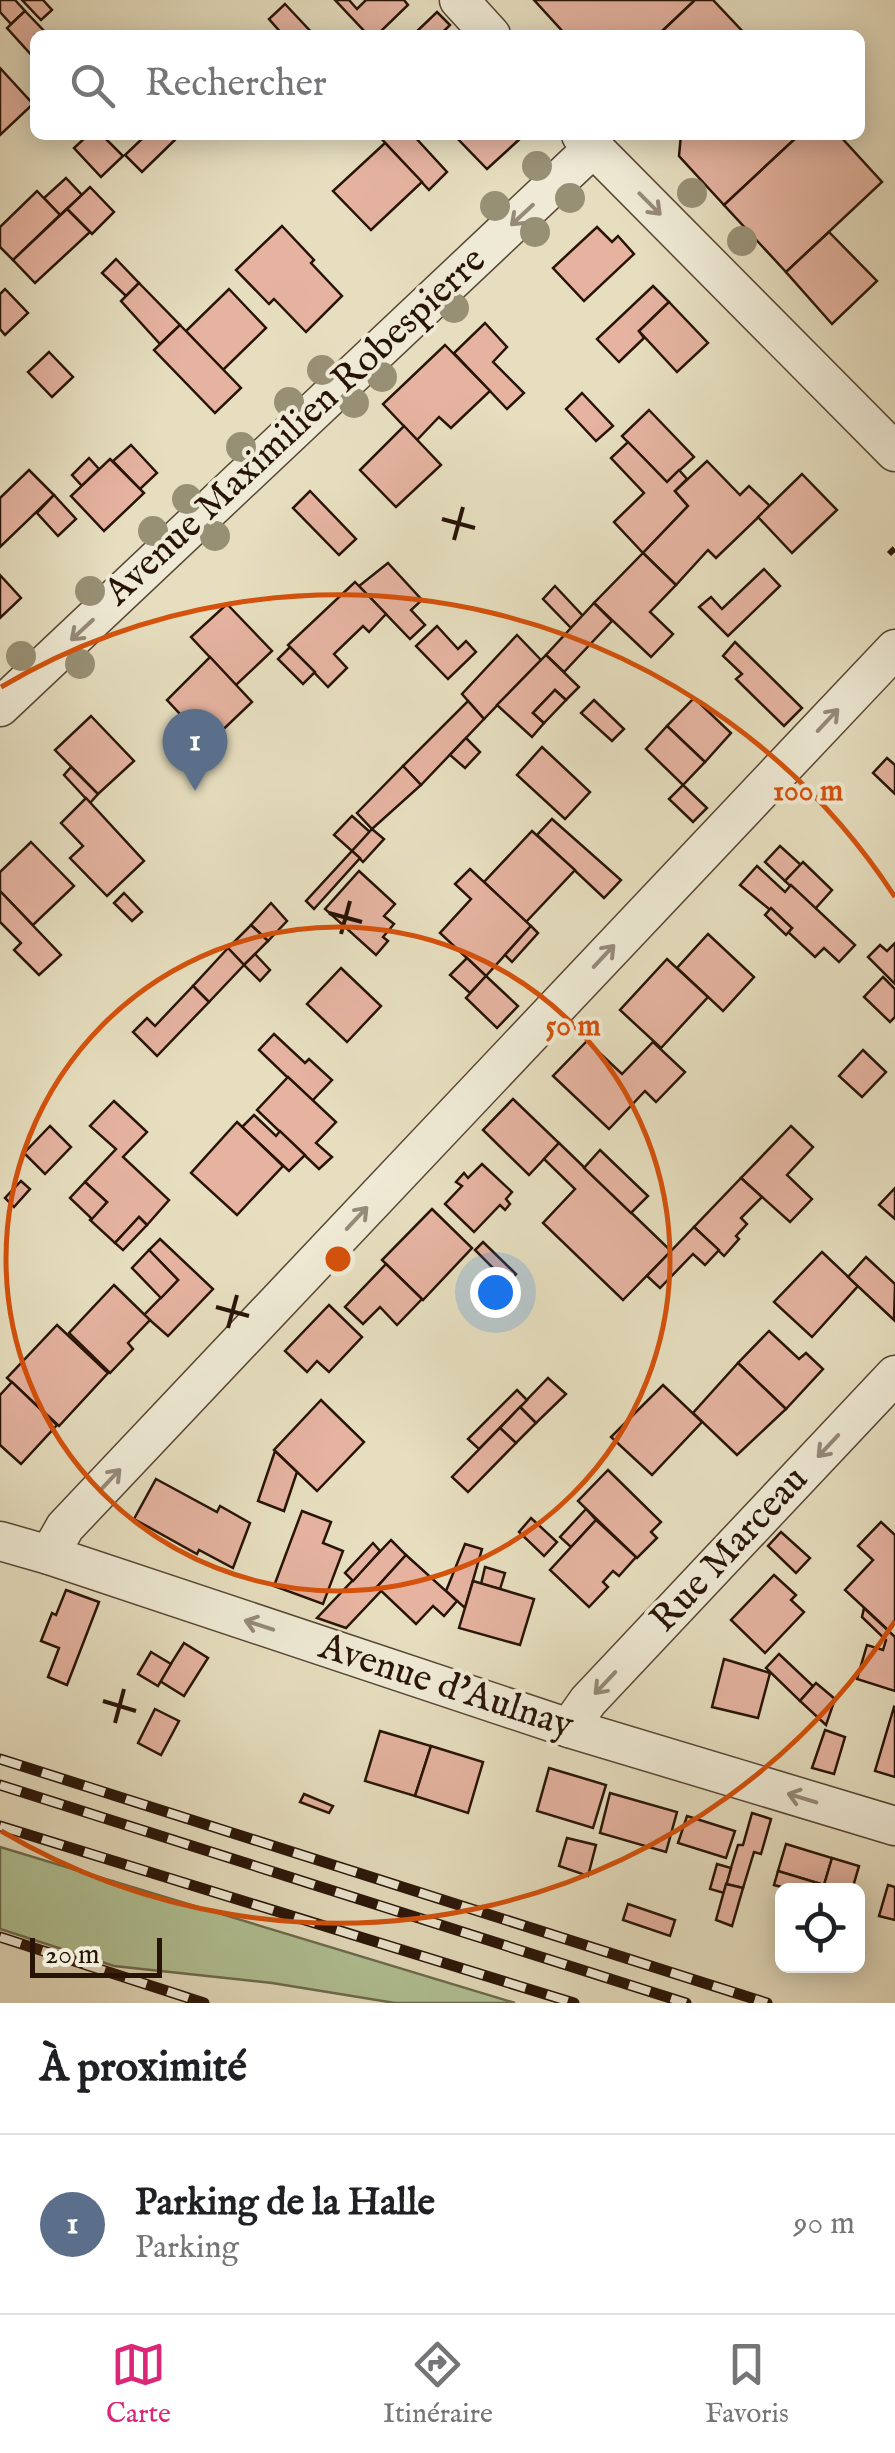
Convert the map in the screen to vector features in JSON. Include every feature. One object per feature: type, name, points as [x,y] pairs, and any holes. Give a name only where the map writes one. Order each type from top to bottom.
[{"type":"street","points":[[459,0],[486,30]]},
{"type":"street","points":[[587,141],[895,452]]},
{"type":"street","name":"Avenue Maximilien Robespierre","points":[[0,707],[587,141]]},
{"type":"street","points":[[49,1555],[65,1527],[895,649]]},
{"type":"street","name":"Rue Marceau","points":[[569,1728],[588,1701],[895,1376]]},
{"type":"street","name":"Avenue d'Aulnay","points":[[0,1542],[569,1728],[895,1826]]},
{"type":"green space","points":[[0,1847],[515,2003],[395,2003],[272,1983],[114,1966],[0,1929]]},
{"type":"building","points":[[0,0],[15,0],[25,11],[11,24],[0,12]]},
{"type":"building","points":[[22,0],[43,0],[52,10],[41,20]]},
{"type":"building","points":[[335,0],[349,0],[357,9],[366,0],[404,0],[408,5],[382,30],[363,30]]},
{"type":"building","points":[[534,0],[695,0],[663,30],[561,30]]},
{"type":"building","points":[[695,0],[713,0],[741,30],[663,30]]},
{"type":"building","points":[[285,4],[309,30],[279,30],[269,19]]},
{"type":"building","points":[[25,11],[43,30],[30,30],[30,53],[7,28]]},
{"type":"building","points":[[437,12],[450,25],[445,30],[418,30]]},
{"type":"building","points":[[0,68],[30,101],[30,107],[0,135]]},
{"type":"building","points":[[83,140],[107,140],[123,156],[101,177],[74,148]]},
{"type":"building","points":[[141,140],[175,140],[142,172],[125,155]]},
{"type":"building","points":[[383,140],[418,140],[447,172],[429,190]]},
{"type":"building","points":[[459,140],[519,140],[487,169]]},
{"type":"building","points":[[681,140],[794,140],[724,205],[679,156]]},
{"type":"building","points":[[794,140],[844,140],[882,182],[786,272],[724,205]]},
{"type":"building","points":[[385,143],[422,182],[371,230],[333,191]]},
{"type":"building","points":[[66,178],[82,195],[60,215],[44,198]]},
{"type":"building","points":[[90,187],[114,212],[92,234],[67,209]]},
{"type":"building","points":[[37,191],[60,215],[13,260],[0,247],[0,227]]},
{"type":"building","points":[[67,209],[90,232],[35,283],[13,260]]},
{"type":"building","points":[[282,226],[342,296],[306,332],[274,299],[269,304],[236,270]]},
{"type":"building","points":[[597,227],[612,242],[618,236],[634,254],[584,301],[553,268]]},
{"type":"building","points":[[829,232],[877,281],[832,324],[786,272]]},
{"type":"building","points":[[116,259],[139,283],[126,296],[102,273]]},
{"type":"building","points":[[139,283],[180,325],[160,344],[121,301]]},
{"type":"building","points":[[653,286],[669,302],[639,331],[644,338],[619,362],[597,339]]},
{"type":"building","points":[[5,289],[28,313],[5,335],[0,329],[0,294]]},
{"type":"building","points":[[229,289],[266,328],[223,370],[186,331]]},
{"type":"building","points":[[669,302],[708,343],[677,372],[639,331]]},
{"type":"building","points":[[485,323],[507,347],[493,362],[524,393],[507,409],[454,353]]},
{"type":"building","points":[[180,325],[241,388],[215,413],[154,350]]},
{"type":"building","points":[[445,345],[490,391],[451,428],[439,417],[417,440],[383,404]]},
{"type":"building","points":[[49,352],[73,377],[52,397],[28,372]]},
{"type":"building","points":[[582,393],[613,426],[596,441],[566,409]]},
{"type":"building","points":[[649,410],[694,457],[667,482],[622,436]]},
{"type":"building","points":[[404,426],[441,465],[396,507],[360,470]]},
{"type":"building","points":[[628,442],[667,482],[679,470],[687,479],[675,491],[688,506],[643,553],[614,522],[644,493],[611,458]]},
{"type":"building","points":[[131,445],[157,473],[140,489],[113,461]]},
{"type":"building","points":[[89,458],[99,469],[82,486],[72,475]]},
{"type":"building","points":[[110,459],[144,493],[104,531],[71,496]]},
{"type":"building","points":[[707,461],[740,495],[749,486],[770,506],[716,558],[708,550],[676,585],[643,553],[688,506],[675,491]]},
{"type":"building","points":[[29,470],[54,495],[0,547],[0,498]]},
{"type":"building","points":[[802,474],[837,510],[792,553],[758,517]]},
{"type":"building","points":[[310,491],[356,539],[339,555],[293,508]]},
{"type":"building","points":[[54,495],[76,519],[58,536],[37,513]]},
{"type":"building","points":[[643,553],[676,585],[650,612],[673,634],[651,657],[594,603]]},
{"type":"building","points":[[388,563],[422,600],[411,610],[425,625],[410,639],[359,586]]},
{"type":"building","points":[[764,569],[780,586],[728,636],[699,607],[711,597],[722,609]]},
{"type":"building","points":[[0,575],[21,598],[0,618]]},
{"type":"building","points":[[355,582],[386,614],[369,632],[363,626],[334,654],[347,668],[328,687],[288,645]]},
{"type":"building","points":[[555,586],[583,616],[571,628],[543,599]]},
{"type":"building","points":[[594,603],[612,621],[564,672],[546,655]]},
{"type":"building","points":[[227,604],[272,651],[236,685],[191,637]]},
{"type":"building","points":[[437,626],[458,649],[466,641],[476,652],[448,679],[416,646]]},
{"type":"building","points":[[517,635],[541,660],[484,719],[462,694]]},
{"type":"building","points":[[735,642],[802,708],[784,726],[736,679],[742,674],[723,656]]},
{"type":"building","points":[[290,647],[315,672],[303,684],[278,659]]},
{"type":"building","points":[[546,655],[579,687],[566,700],[555,690],[533,713],[544,723],[532,737],[497,705]]},
{"type":"building","points":[[210,657],[252,702],[208,744],[167,700]]},
{"type":"building","points":[[555,690],[566,700],[544,723],[533,713]]},
{"type":"building","points":[[694,698],[731,733],[705,762],[667,726]]},
{"type":"building","points":[[594,700],[624,729],[612,741],[581,713]]},
{"type":"building","points":[[468,701],[484,719],[421,785],[403,766]]},
{"type":"building","points":[[91,716],[134,761],[98,794],[55,750]]},
{"type":"building","points":[[667,726],[705,762],[683,785],[646,749]]},
{"type":"building","points":[[466,738],[480,752],[465,768],[450,755]]},
{"type":"building","points":[[542,747],[590,792],[565,819],[517,775]]},
{"type":"building","points":[[887,758],[895,765],[895,794],[873,773]]},
{"type":"building","points":[[403,766],[421,785],[372,829],[357,813]]},
{"type":"building","points":[[71,767],[98,794],[90,803],[64,775]]},
{"type":"building","points":[[683,785],[707,808],[693,822],[669,799]]},
{"type":"building","points":[[86,798],[144,861],[107,896],[70,858],[83,846],[61,823]]},
{"type":"building","points":[[352,816],[370,832],[352,851],[334,835]]},
{"type":"building","points":[[552,819],[621,880],[604,898],[537,835]]},
{"type":"building","points":[[372,829],[384,839],[363,862],[352,851]]},
{"type":"building","points":[[532,831],[575,870],[526,922],[484,882]]},
{"type":"building","points":[[31,842],[74,886],[33,925],[0,891],[0,872]]},
{"type":"building","points":[[780,846],[801,865],[785,881],[765,862]]},
{"type":"building","points":[[352,851],[360,858],[314,909],[306,901]]},
{"type":"building","points":[[803,862],[832,890],[815,909],[785,881]]},
{"type":"building","points":[[757,866],[785,892],[791,885],[855,945],[839,962],[824,948],[815,957],[788,932],[792,928],[740,885]]},
{"type":"building","points":[[470,869],[531,926],[486,976],[440,933],[471,899],[455,884]]},
{"type":"building","points":[[359,871],[395,904],[384,916],[394,924],[383,937],[388,941],[376,955],[325,909]]},
{"type":"building","points":[[0,891],[61,955],[39,975],[14,950],[21,943],[0,922]]},
{"type":"building","points":[[124,893],[142,912],[132,921],[114,903]]},
{"type":"building","points":[[271,903],[287,921],[268,941],[251,925]]},
{"type":"building","points":[[771,908],[792,928],[786,935],[765,915]]},
{"type":"building","points":[[251,925],[268,941],[244,965],[228,948]]},
{"type":"building","points":[[531,926],[538,933],[512,962],[505,955]]},
{"type":"building","points":[[708,934],[754,977],[723,1011],[677,968]]},
{"type":"building","points":[[895,943],[895,984],[868,957],[880,945],[887,951]]},
{"type":"building","points":[[228,948],[244,965],[209,1002],[193,986]]},
{"type":"building","points":[[255,954],[270,970],[260,981],[244,965]]},
{"type":"building","points":[[467,958],[486,976],[470,993],[450,975]]},
{"type":"building","points":[[667,959],[708,997],[661,1048],[620,1010]]},
{"type":"building","points":[[341,968],[381,1006],[347,1042],[307,1004]]},
{"type":"building","points":[[486,976],[518,1006],[497,1028],[466,998]]},
{"type":"building","points":[[883,977],[895,989],[895,1017],[890,1022],[864,997]]},
{"type":"building","points":[[193,986],[209,1002],[157,1056],[133,1032],[147,1018],[155,1026]]},
{"type":"building","points":[[274,1034],[305,1063],[309,1059],[332,1080],[312,1101],[259,1050]]},
{"type":"building","points":[[587,1041],[622,1074],[653,1042],[685,1072],[656,1102],[645,1091],[609,1129],[553,1076]]},
{"type":"building","points":[[863,1050],[886,1072],[862,1097],[839,1076]]},
{"type":"building","points":[[288,1077],[336,1122],[316,1143],[332,1157],[319,1169],[257,1110]]},
{"type":"building","points":[[513,1099],[559,1143],[529,1175],[483,1130]]},
{"type":"building","points":[[114,1101],[147,1132],[123,1157],[169,1200],[147,1225],[139,1217],[115,1243],[90,1220],[107,1202],[85,1182],[116,1149],[90,1126]]},
{"type":"building","points":[[254,1115],[276,1136],[280,1131],[305,1155],[289,1171],[242,1127]]},
{"type":"building","points":[[237,1122],[283,1166],[237,1215],[191,1173]]},
{"type":"building","points":[[50,1126],[71,1147],[45,1174],[24,1153]]},
{"type":"building","points":[[791,1126],[813,1147],[787,1175],[812,1199],[790,1222],[741,1178]]},
{"type":"building","points":[[559,1143],[671,1251],[623,1300],[543,1223],[575,1189],[544,1159]]},
{"type":"building","points":[[600,1150],[648,1196],[631,1213],[584,1168]]},
{"type":"building","points":[[482,1164],[512,1192],[506,1199],[510,1204],[505,1210],[500,1205],[474,1232],[445,1204],[462,1186],[456,1182],[464,1173],[468,1178]]},
{"type":"building","points":[[741,1178],[762,1197],[741,1218],[747,1224],[724,1256],[694,1227]]},
{"type":"building","points":[[21,1181],[30,1189],[14,1207],[5,1198]]},
{"type":"building","points":[[85,1182],[107,1202],[92,1219],[70,1198]]},
{"type":"building","points":[[895,1188],[895,1219],[879,1205]]},
{"type":"building","points":[[432,1209],[472,1248],[423,1300],[382,1260]]},
{"type":"building","points":[[139,1217],[147,1225],[123,1250],[115,1243]]},
{"type":"building","points":[[694,1227],[719,1250],[705,1265],[693,1254],[660,1288],[647,1276]]},
{"type":"building","points":[[160,1239],[213,1289],[168,1336],[144,1315],[178,1280],[149,1250]]},
{"type":"building","points":[[483,1242],[516,1274],[508,1283],[475,1250]]},
{"type":"building","points":[[149,1250],[178,1280],[161,1298],[132,1268]]},
{"type":"building","points":[[822,1252],[858,1286],[812,1337],[774,1302]]},
{"type":"building","points":[[866,1257],[895,1284],[894,1320],[848,1277]]},
{"type":"building","points":[[386,1264],[422,1299],[397,1325],[380,1307],[363,1324],[345,1307]]},
{"type":"building","points":[[114,1285],[150,1320],[128,1343],[133,1349],[110,1373],[69,1333]]},
{"type":"building","points":[[329,1305],[362,1337],[329,1372],[317,1361],[307,1372],[285,1351]]},
{"type":"building","points":[[57,1325],[108,1373],[59,1426],[7,1378]]},
{"type":"building","points":[[769,1331],[799,1359],[806,1353],[823,1369],[786,1409],[738,1363]]},
{"type":"building","points":[[738,1363],[786,1409],[737,1455],[693,1413]]},
{"type":"building","points":[[548,1378],[566,1394],[536,1423],[520,1407]]},
{"type":"building","points":[[12,1382],[57,1425],[21,1464],[0,1445],[0,1395]]},
{"type":"building","points":[[663,1385],[702,1422],[652,1475],[611,1437]]},
{"type":"building","points":[[517,1390],[527,1400],[479,1449],[468,1439]]},
{"type":"building","points":[[321,1400],[364,1442],[317,1491],[274,1450]]},
{"type":"building","points":[[520,1407],[536,1423],[516,1443],[500,1428]]},
{"type":"building","points":[[500,1428],[516,1443],[468,1492],[452,1477]]},
{"type":"building","points":[[275,1451],[297,1472],[284,1511],[258,1501]]},
{"type":"building","points":[[608,1470],[661,1522],[651,1532],[657,1538],[637,1558],[578,1501]]},
{"type":"building","points":[[156,1479],[217,1512],[220,1506],[250,1523],[233,1568],[199,1550],[197,1554],[134,1519]]},
{"type":"building","points":[[586,1509],[596,1520],[571,1547],[560,1537]]},
{"type":"building","points":[[302,1511],[331,1522],[323,1543],[343,1551],[323,1604],[274,1586]]},
{"type":"building","points":[[531,1518],[557,1542],[544,1556],[519,1532]]},
{"type":"building","points":[[596,1520],[636,1557],[619,1576],[613,1571],[603,1582],[608,1587],[589,1607],[550,1570]]},
{"type":"building","points":[[881,1522],[895,1535],[895,1623],[888,1630],[845,1590],[873,1560],[858,1546]]},
{"type":"building","points":[[781,1532],[810,1558],[796,1573],[768,1546]]},
{"type":"building","points":[[391,1540],[406,1555],[377,1587],[381,1591],[346,1628],[317,1618]]},
{"type":"building","points":[[373,1543],[380,1551],[353,1581],[345,1573]]},
{"type":"building","points":[[465,1544],[482,1549],[465,1608],[446,1591]]},
{"type":"building","points":[[406,1555],[457,1601],[444,1616],[433,1606],[416,1624],[377,1587]]},
{"type":"building","points":[[485,1567],[505,1573],[500,1589],[481,1584]]},
{"type":"building","points":[[774,1575],[796,1595],[791,1600],[804,1612],[765,1653],[731,1620]]},
{"type":"building","points":[[473,1581],[534,1599],[520,1645],[459,1628]]},
{"type":"building","points":[[66,1590],[99,1602],[67,1685],[48,1677],[59,1648],[41,1641]]},
{"type":"building","points":[[864,1608],[895,1637],[895,1691],[857,1679],[867,1645],[883,1650],[886,1640],[862,1617]]},
{"type":"building","points":[[184,1643],[208,1658],[184,1696],[160,1681]]},
{"type":"building","points":[[151,1652],[171,1664],[158,1686],[138,1674]]},
{"type":"building","points":[[779,1654],[813,1686],[800,1701],[766,1668]]},
{"type":"building","points":[[724,1659],[770,1673],[758,1718],[712,1707]]},
{"type":"building","points":[[816,1683],[835,1699],[826,1725],[800,1701]]},
{"type":"building","points":[[895,1708],[895,1777],[875,1771]]},
{"type":"building","points":[[155,1709],[179,1721],[161,1755],[138,1743]]},
{"type":"building","points":[[825,1730],[845,1737],[834,1774],[812,1768]]},
{"type":"building","points":[[380,1731],[431,1746],[415,1796],[365,1781]]},
{"type":"building","points":[[431,1746],[483,1762],[468,1813],[415,1796]]},
{"type":"building","points":[[549,1768],[606,1785],[593,1828],[537,1811]]},
{"type":"building","points":[[610,1793],[677,1812],[666,1852],[600,1833]]},
{"type":"building","points":[[304,1794],[333,1806],[329,1813],[300,1802]]},
{"type":"building","points":[[752,1813],[771,1819],[761,1854],[754,1852],[743,1888],[726,1884],[738,1845],[743,1845]]},
{"type":"building","points":[[687,1816],[735,1831],[726,1858],[678,1843]]},
{"type":"building","points":[[567,1838],[596,1845],[588,1876],[559,1866]]},
{"type":"building","points":[[786,1844],[832,1858],[825,1883],[778,1871]]},
{"type":"building","points":[[832,1858],[859,1866],[854,1883],[825,1883]]},
{"type":"building","points":[[717,1864],[731,1868],[724,1893],[710,1889]]},
{"type":"building","points":[[778,1871],[817,1883],[774,1885]]},
{"type":"building","points":[[726,1884],[743,1888],[732,1926],[716,1920]]},
{"type":"building","points":[[888,1885],[895,1887],[895,1920],[879,1916]]},
{"type":"building","points":[[628,1904],[675,1920],[670,1936],[623,1920]]},
{"type":"railway","points":[[0,1759],[767,2003]]},
{"type":"railway","points":[[0,1785],[686,2003]]},
{"type":"railway","points":[[0,1826],[574,2003]]},
{"type":"railway","points":[[0,1937],[204,2003]]},
{"type":"place","name":"Parking de la Halle","points":[[195,791]]}]
